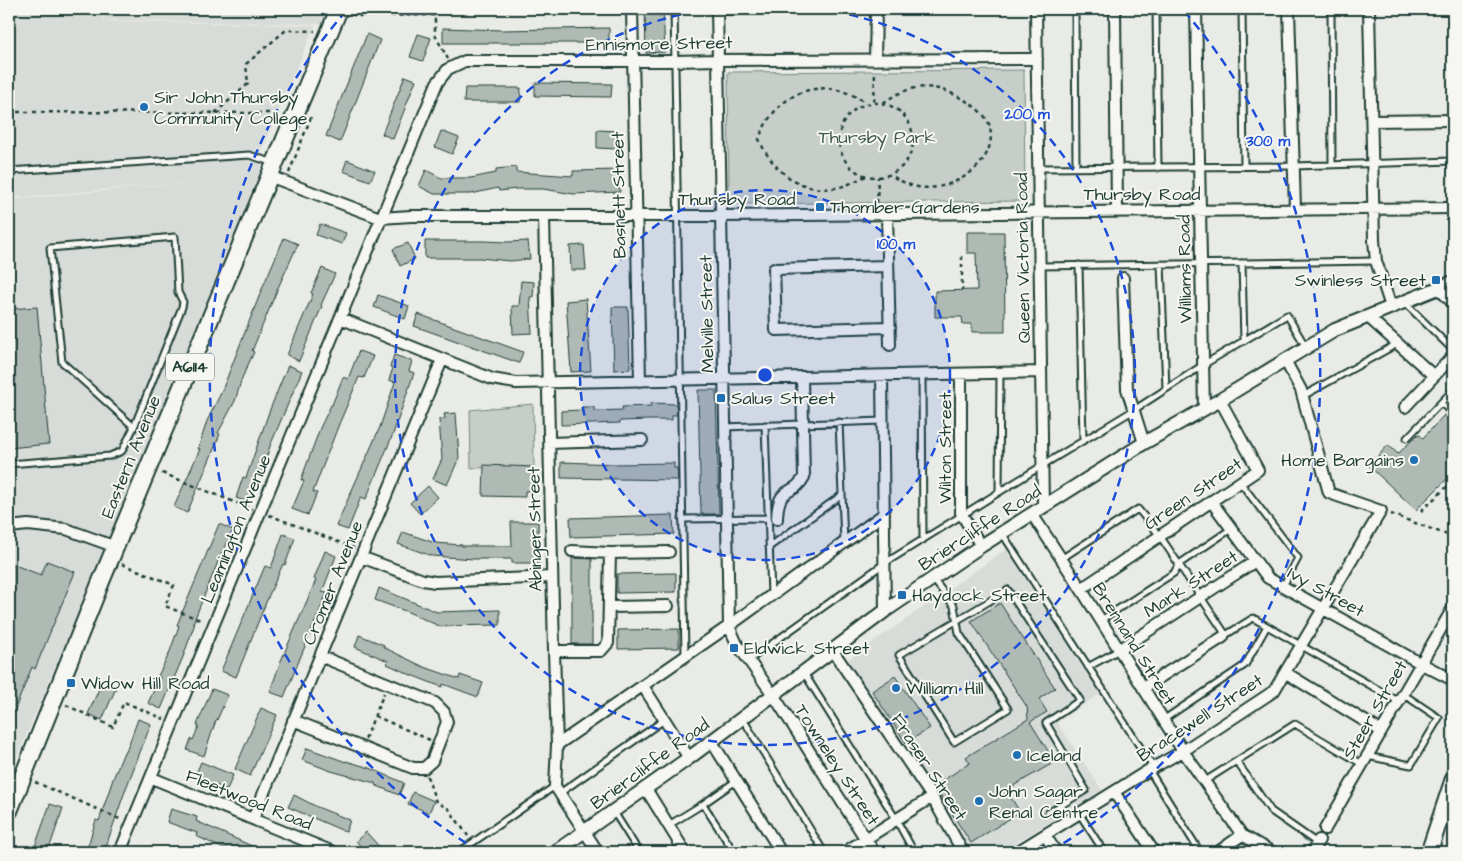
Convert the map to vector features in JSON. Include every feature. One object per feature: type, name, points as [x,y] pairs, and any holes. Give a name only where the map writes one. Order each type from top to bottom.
[{"type":"highway","name":"Eastern Avenue","points":[[9,811],[113,554],[339,9]]},
{"type":"main road","points":[[1429,852],[1453,780]]},
{"type":"street","name":"Basnett Street","points":[[632,9],[640,382]]},
{"type":"street","points":[[875,60],[876,9]]},
{"type":"street","name":"Queen Victoria Road","points":[[1036,9],[1043,507]]},
{"type":"street","points":[[1115,9],[1117,210]]},
{"type":"street","name":"Williams Road","points":[[1196,9],[1204,409]]},
{"type":"street","points":[[1289,9],[1295,209]]},
{"type":"street","points":[[1370,9],[1376,262],[1391,307]]},
{"type":"street","name":"Melville Street","points":[[716,10],[729,626],[737,644],[774,696]]},
{"type":"street","name":"Ennismore Street","points":[[453,66],[465,61],[675,62],[717,60],[1037,59]]},
{"type":"street","points":[[380,218],[437,83],[448,69],[453,66]]},
{"type":"street","points":[[1372,120],[1453,120]]},
{"type":"street","name":"Thursby Road","points":[[272,170],[285,182],[380,218],[411,216],[721,216],[1117,210],[1453,208]]},
{"type":"street","points":[[882,213],[888,266],[890,345]]},
{"type":"street","name":"Abinger Street","points":[[544,217],[552,577],[558,745],[557,790]]},
{"type":"street","name":"Leamington Avenue","points":[[120,852],[152,778],[380,218]]},
{"type":"street","points":[[888,266],[774,269],[776,330],[890,327]]},
{"type":"street","points":[[1124,278],[1127,389],[1144,443]]},
{"type":"street","name":"Briercliffe Road","points":[[555,852],[712,742],[885,611],[981,546],[1144,443],[1336,330],[1453,282]]},
{"type":"street","points":[[1438,288],[1453,303]]},
{"type":"street","points":[[1368,317],[1434,376]]},
{"type":"street","points":[[340,318],[492,379],[516,383],[547,384],[1041,372]]},
{"type":"street","points":[[1405,407],[1453,356]]},
{"type":"street","name":"Cromer Avenue","points":[[253,819],[442,360]]},
{"type":"street","points":[[1284,360],[1303,396],[1330,493],[1381,511]]},
{"type":"street","name":"Wilton Street","points":[[961,374],[961,513],[981,546]]},
{"type":"street","points":[[882,376],[885,611]]},
{"type":"street","points":[[772,518],[784,494],[804,477],[802,378]]},
{"type":"street","name":"Green Street","points":[[1081,589],[1258,470],[1220,400]]},
{"type":"street","points":[[549,442],[642,440]]},
{"type":"street","name":"Ivy Street","points":[[1211,501],[1254,562],[1268,578],[1453,680]]},
{"type":"street","name":"Bracewell Street","points":[[1017,852],[1151,768],[1183,751],[1274,691],[1381,511]]},
{"type":"street","points":[[558,745],[729,626],[884,514]]},
{"type":"street","name":"Brennand Street","points":[[1032,514],[1183,751],[1242,835],[1272,852]]},
{"type":"street","points":[[9,526],[28,525],[66,529],[113,554]]},
{"type":"street","points":[[572,551],[610,553],[669,552]]},
{"type":"street","points":[[554,651],[600,651],[608,643],[610,553]]},
{"type":"street","points":[[362,554],[435,582],[552,577]]},
{"type":"street","name":"Mark Street","points":[[1119,650],[1254,562]]},
{"type":"street","points":[[610,607],[668,606]]},
{"type":"street","name":"Steer Street","points":[[1325,829],[1453,608]]},
{"type":"street","points":[[1143,688],[1225,636]]},
{"type":"street","name":"Fraser Street","points":[[833,651],[932,797],[963,852]]},
{"type":"street","points":[[293,720],[413,768],[424,768],[432,761],[447,722],[444,712],[436,703],[320,656]]},
{"type":"street","points":[[1286,673],[1381,731]]},
{"type":"street","points":[[643,686],[689,758]]},
{"type":"street","name":"Towneley Street","points":[[774,696],[874,852]]},
{"type":"street","points":[[712,742],[781,852]]},
{"type":"street","name":"Fleetwood Road","points":[[152,778],[333,852]]},
{"type":"street","points":[[646,789],[685,852]]},
{"type":"street","points":[[557,790],[598,852]]},
{"type":"street","points":[[1114,792],[1154,852]]},
{"type":"street","points":[[845,852],[932,797]]},
{"type":"street","points":[[1045,835],[1056,852]]},
{"type":"street","points":[[1218,852],[1242,835]]},
{"type":"street","points":[[1312,852],[1318,841]]},
{"type":"lane","points":[[674,9],[685,657]]},
{"type":"lane","points":[[716,10],[928,9]]},
{"type":"lane","points":[[1075,9],[1076,168]]},
{"type":"lane","points":[[1156,9],[1158,168]]},
{"type":"lane","points":[[1242,9],[1244,166]]},
{"type":"lane","points":[[1330,9],[1332,165]]},
{"type":"lane","points":[[9,171],[249,155],[272,170]]},
{"type":"lane","points":[[1038,168],[1294,166],[1453,161]]},
{"type":"lane","points":[[9,464],[115,454],[122,451],[134,428],[183,302],[178,292],[175,237],[50,248],[62,362],[134,428]]},
{"type":"lane","points":[[1040,266],[1376,262]]},
{"type":"lane","points":[[1242,263],[1244,341]]},
{"type":"lane","points":[[1161,264],[1166,389]]},
{"type":"lane","points":[[1079,265],[1084,440]]},
{"type":"lane","points":[[1404,302],[1453,350]]},
{"type":"lane","points":[[748,661],[884,563],[1287,315],[1306,347]]},
{"type":"lane","points":[[1303,396],[1398,344]]},
{"type":"lane","points":[[999,492],[1000,373]]},
{"type":"lane","points":[[922,375],[923,540]]},
{"type":"lane","points":[[1407,438],[1453,390]]},
{"type":"lane","points":[[1441,403],[1453,414]]},
{"type":"lane","points":[[725,426],[882,421]]},
{"type":"lane","points":[[840,422],[844,543]]},
{"type":"lane","points":[[765,425],[772,518],[769,547],[771,596]]},
{"type":"lane","points":[[1239,482],[1298,558],[1283,586]]},
{"type":"lane","points":[[769,547],[842,494]]},
{"type":"lane","points":[[1061,559],[1138,509],[1160,536],[1225,636],[1254,618],[1439,718],[1411,765],[1365,760],[1295,724],[1205,781]]},
{"type":"lane","points":[[682,519],[772,518]]},
{"type":"lane","points":[[1101,620],[1174,573],[1179,564],[1231,529]]},
{"type":"lane","points":[[1002,533],[1151,768],[1200,852]]},
{"type":"lane","points":[[933,579],[954,606],[956,621],[959,632],[1008,709],[954,742],[899,655],[956,621],[1008,590],[1080,700],[1046,723],[1086,790],[1048,813]]},
{"type":"lane","points":[[1163,720],[1245,664],[1268,626]]},
{"type":"lane","points":[[1088,667],[1119,650]]},
{"type":"lane","points":[[804,673],[914,852]]},
{"type":"lane","points":[[743,718],[824,852]]},
{"type":"lane","points":[[459,852],[664,720]]},
{"type":"lane","points":[[1237,762],[1271,811],[1318,841]]},
{"type":"lane","points":[[669,825],[736,781]]},
{"type":"lane","points":[[703,804],[734,852]]},
{"type":"lane","points":[[614,811],[639,852]]},
{"type":"lane","points":[[1079,813],[1104,852]]},
{"type":"path","points":[[339,9],[357,16],[435,15],[435,35],[453,66]]},
{"type":"path","points":[[214,113],[248,84],[246,64],[286,30],[316,32]]},
{"type":"path","points":[[874,102],[875,71]]},
{"type":"path","points":[[883,103],[896,94],[911,88],[928,87],[944,89],[977,109],[988,123],[990,140],[986,156],[978,168],[963,178],[940,186],[919,187],[904,183],[890,175]]},
{"type":"path","points":[[866,103],[854,95],[824,88],[797,95],[785,100],[775,110],[767,120],[759,139],[772,163],[784,175],[798,183],[811,187],[839,187],[866,176]]},
{"type":"path","points":[[874,102],[891,105],[902,112],[909,122],[913,134],[913,147],[909,158],[901,168],[890,175],[878,177],[866,176],[854,171],[840,152],[838,139],[840,127],[846,117],[855,108],[874,102]]},
{"type":"path","points":[[9,112],[270,113],[280,118]]},
{"type":"path","points":[[285,182],[306,130]]},
{"type":"path","points":[[878,177],[882,213]]},
{"type":"path","points":[[962,256],[962,290]]},
{"type":"path","points":[[149,467],[362,554]]},
{"type":"path","points":[[1422,511],[1453,481]]},
{"type":"path","points":[[1381,511],[1453,537]]},
{"type":"path","points":[[113,554],[174,585],[165,606],[214,626]]},
{"type":"path","points":[[362,747],[388,684]]},
{"type":"path","points":[[54,700],[113,727],[124,702],[174,723]]},
{"type":"path","points":[[375,716],[439,743]]},
{"type":"path","points":[[424,768],[436,802],[449,809],[473,843]]},
{"type":"path","points":[[23,776],[132,824]]},
{"type":"shaded area","points":[[9,9],[103,9],[103,21],[315,25],[262,149],[260,176],[9,777],[9,200],[205,181],[9,198]]},
{"type":"shaded area","points":[[104,9],[329,9],[322,24],[104,20]]},
{"type":"shaded area","points":[[1006,549],[1100,694],[1057,722],[1102,790],[1001,852],[969,852],[848,660]]},
{"type":"green space","points":[[432,9],[619,9],[619,13],[433,11]]},
{"type":"green space","name":"Thursby Park","points":[[1024,70],[1025,201],[729,204],[728,72]]},
{"type":"green space","points":[[533,404],[534,467],[471,468],[470,410]]},
{"type":"building","points":[[645,9],[663,9],[665,52],[646,53]]},
{"type":"building","points":[[443,28],[502,30],[609,28],[609,43],[443,43]]},
{"type":"building","points":[[367,34],[380,40],[340,142],[326,136]]},
{"type":"building","points":[[418,34],[431,38],[423,61],[410,57]]},
{"type":"building","points":[[405,76],[416,80],[393,139],[382,134]]},
{"type":"building","points":[[535,83],[612,84],[611,97],[535,96]]},
{"type":"building","points":[[465,88],[521,88],[520,102],[464,102]]},
{"type":"building","points":[[597,130],[618,131],[617,149],[597,148]]},
{"type":"building","points":[[441,131],[459,138],[452,154],[435,147]]},
{"type":"building","points":[[347,160],[375,171],[370,181],[343,171]]},
{"type":"building","points":[[516,167],[516,172],[573,176],[573,171],[618,170],[620,192],[574,194],[543,189],[499,191],[498,188],[471,194],[434,194],[419,186],[426,170],[441,178],[471,178],[496,173],[496,169]]},
{"type":"building","points":[[320,224],[346,233],[342,244],[316,235]]},
{"type":"building","points":[[967,232],[1004,232],[1005,332],[972,332],[972,324],[963,324],[962,317],[935,317],[935,291],[977,290],[976,253],[967,253]]},
{"type":"building","points":[[284,238],[298,244],[277,290],[252,351],[254,352],[242,378],[235,401],[218,433],[220,434],[187,513],[174,507],[200,449],[198,449],[207,421],[221,393]]},
{"type":"building","points":[[425,241],[528,241],[530,259],[510,261],[480,258],[425,258]]},
{"type":"building","points":[[408,243],[415,259],[400,266],[393,249]]},
{"type":"building","points":[[584,245],[586,270],[571,270],[570,246]]},
{"type":"building","points":[[322,268],[335,274],[299,361],[287,355]]},
{"type":"building","points":[[521,281],[534,282],[533,297],[530,297],[532,333],[513,334],[512,306],[519,306]]},
{"type":"building","points":[[378,295],[409,306],[405,319],[374,307]]},
{"type":"building","points":[[586,299],[591,371],[571,372],[566,301]]},
{"type":"building","points":[[37,307],[49,444],[9,448],[9,309]]},
{"type":"building","points":[[612,307],[628,307],[630,369],[614,370]]},
{"type":"building","points":[[418,314],[523,352],[519,363],[414,326]]},
{"type":"building","points":[[359,351],[373,356],[364,378],[359,377],[337,429],[313,492],[317,493],[308,515],[292,509],[304,481],[301,480],[320,428],[343,377],[348,379]]},
{"type":"building","points":[[394,355],[412,361],[409,371],[414,373],[393,434],[366,499],[361,497],[348,530],[336,526],[380,427],[395,382],[389,380],[393,368],[390,367]]},
{"type":"building","points":[[288,365],[302,371],[270,446],[261,474],[258,473],[248,502],[236,498],[243,477],[246,478]]},
{"type":"building","points":[[698,390],[716,390],[719,514],[701,514]]},
{"type":"building","points":[[651,403],[676,404],[677,415],[672,415],[672,420],[561,425],[561,411],[582,410],[582,407],[594,407],[594,411],[623,410],[622,407],[651,406]]},
{"type":"building","points":[[456,413],[459,458],[447,485],[433,479],[442,459],[439,419],[445,419],[444,414]]},
{"type":"building","name":"Home Bargains","points":[[1444,415],[1453,425],[1453,473],[1416,510],[1369,466],[1388,445],[1398,454],[1418,434],[1423,438]]},
{"type":"building","points":[[561,462],[615,464],[674,463],[674,468],[677,468],[678,480],[561,478]]},
{"type":"building","points":[[484,465],[534,467],[534,491],[525,491],[525,497],[483,496]]},
{"type":"building","points":[[428,486],[438,497],[420,514],[410,503]]},
{"type":"building","points":[[673,515],[674,534],[571,537],[570,518]]},
{"type":"building","points":[[511,522],[538,522],[539,563],[512,563],[512,559],[432,556],[398,544],[403,532],[435,543],[462,546],[512,546]]},
{"type":"building","points":[[219,524],[233,530],[193,623],[195,623],[183,657],[161,709],[148,703],[169,654],[179,626],[177,625]]},
{"type":"building","points":[[283,534],[295,538],[285,565],[283,564],[269,595],[236,677],[221,671],[265,566],[271,568]]},
{"type":"building","points":[[325,551],[336,556],[322,592],[327,593],[284,697],[270,692],[280,663],[316,580],[314,579]]},
{"type":"building","points":[[572,558],[592,559],[592,644],[572,644]]},
{"type":"building","points":[[47,561],[75,572],[35,669],[32,667],[9,724],[9,563],[41,575]]},
{"type":"building","points":[[676,573],[676,592],[617,593],[617,574]]},
{"type":"building","points":[[379,588],[437,612],[500,610],[500,625],[439,626],[375,600]]},
{"type":"building","points":[[1000,603],[1055,688],[1039,699],[1047,712],[1030,722],[1055,762],[1006,790],[1020,812],[971,843],[934,786],[970,763],[966,757],[1028,719],[1027,707],[971,621]]},
{"type":"building","points":[[679,629],[679,648],[618,649],[618,630]]},
{"type":"building","points":[[359,635],[384,645],[383,647],[424,667],[459,679],[460,675],[483,683],[478,697],[443,684],[442,687],[387,664],[388,661],[355,647]]},
{"type":"building","points":[[895,676],[930,728],[906,743],[872,691]]},
{"type":"building","points":[[102,682],[116,688],[102,720],[88,714]]},
{"type":"building","points":[[212,689],[228,695],[216,720],[204,756],[187,750],[199,726],[197,725]]},
{"type":"building","points":[[261,708],[277,715],[250,776],[235,769]]},
{"type":"building","points":[[138,719],[151,724],[104,852],[86,852],[96,820],[99,821],[113,779],[124,752],[126,752]]},
{"type":"building","points":[[307,748],[346,762],[370,768],[404,783],[399,795],[375,785],[375,783],[331,771],[302,760]]},
{"type":"building","points":[[201,762],[233,775],[227,790],[195,776]]},
{"type":"building","points":[[413,792],[434,801],[429,813],[408,804]]},
{"type":"building","points":[[294,795],[317,807],[350,820],[346,832],[288,807]]},
{"type":"building","points":[[50,804],[63,808],[48,852],[33,852]]},
{"type":"building","points":[[171,809],[197,817],[196,821],[265,852],[231,852],[196,836],[197,833],[167,822]]},
{"type":"building","points":[[366,832],[384,852],[366,852],[356,841]]},
{"type":"place","name":"Sir John Thursby Community College","points":[[144,107]]},
{"type":"place","name":"Thomber Gardens","points":[[820,207]]},
{"type":"place","name":"Swinless Street","points":[[1436,280]]},
{"type":"place","name":"Salus Street","points":[[721,398]]},
{"type":"place","name":"Home Bargains","points":[[1414,460]]},
{"type":"place","name":"Haydock Street","points":[[902,595]]},
{"type":"place","name":"Eldwick Street","points":[[734,648]]},
{"type":"place","name":"Widow Hill Road","points":[[71,683]]},
{"type":"place","name":"William Hill","points":[[896,688]]},
{"type":"place","name":"Iceland","points":[[1017,755]]},
{"type":"place","name":"John Sagar Renal Centre","points":[[979,801]]}]
